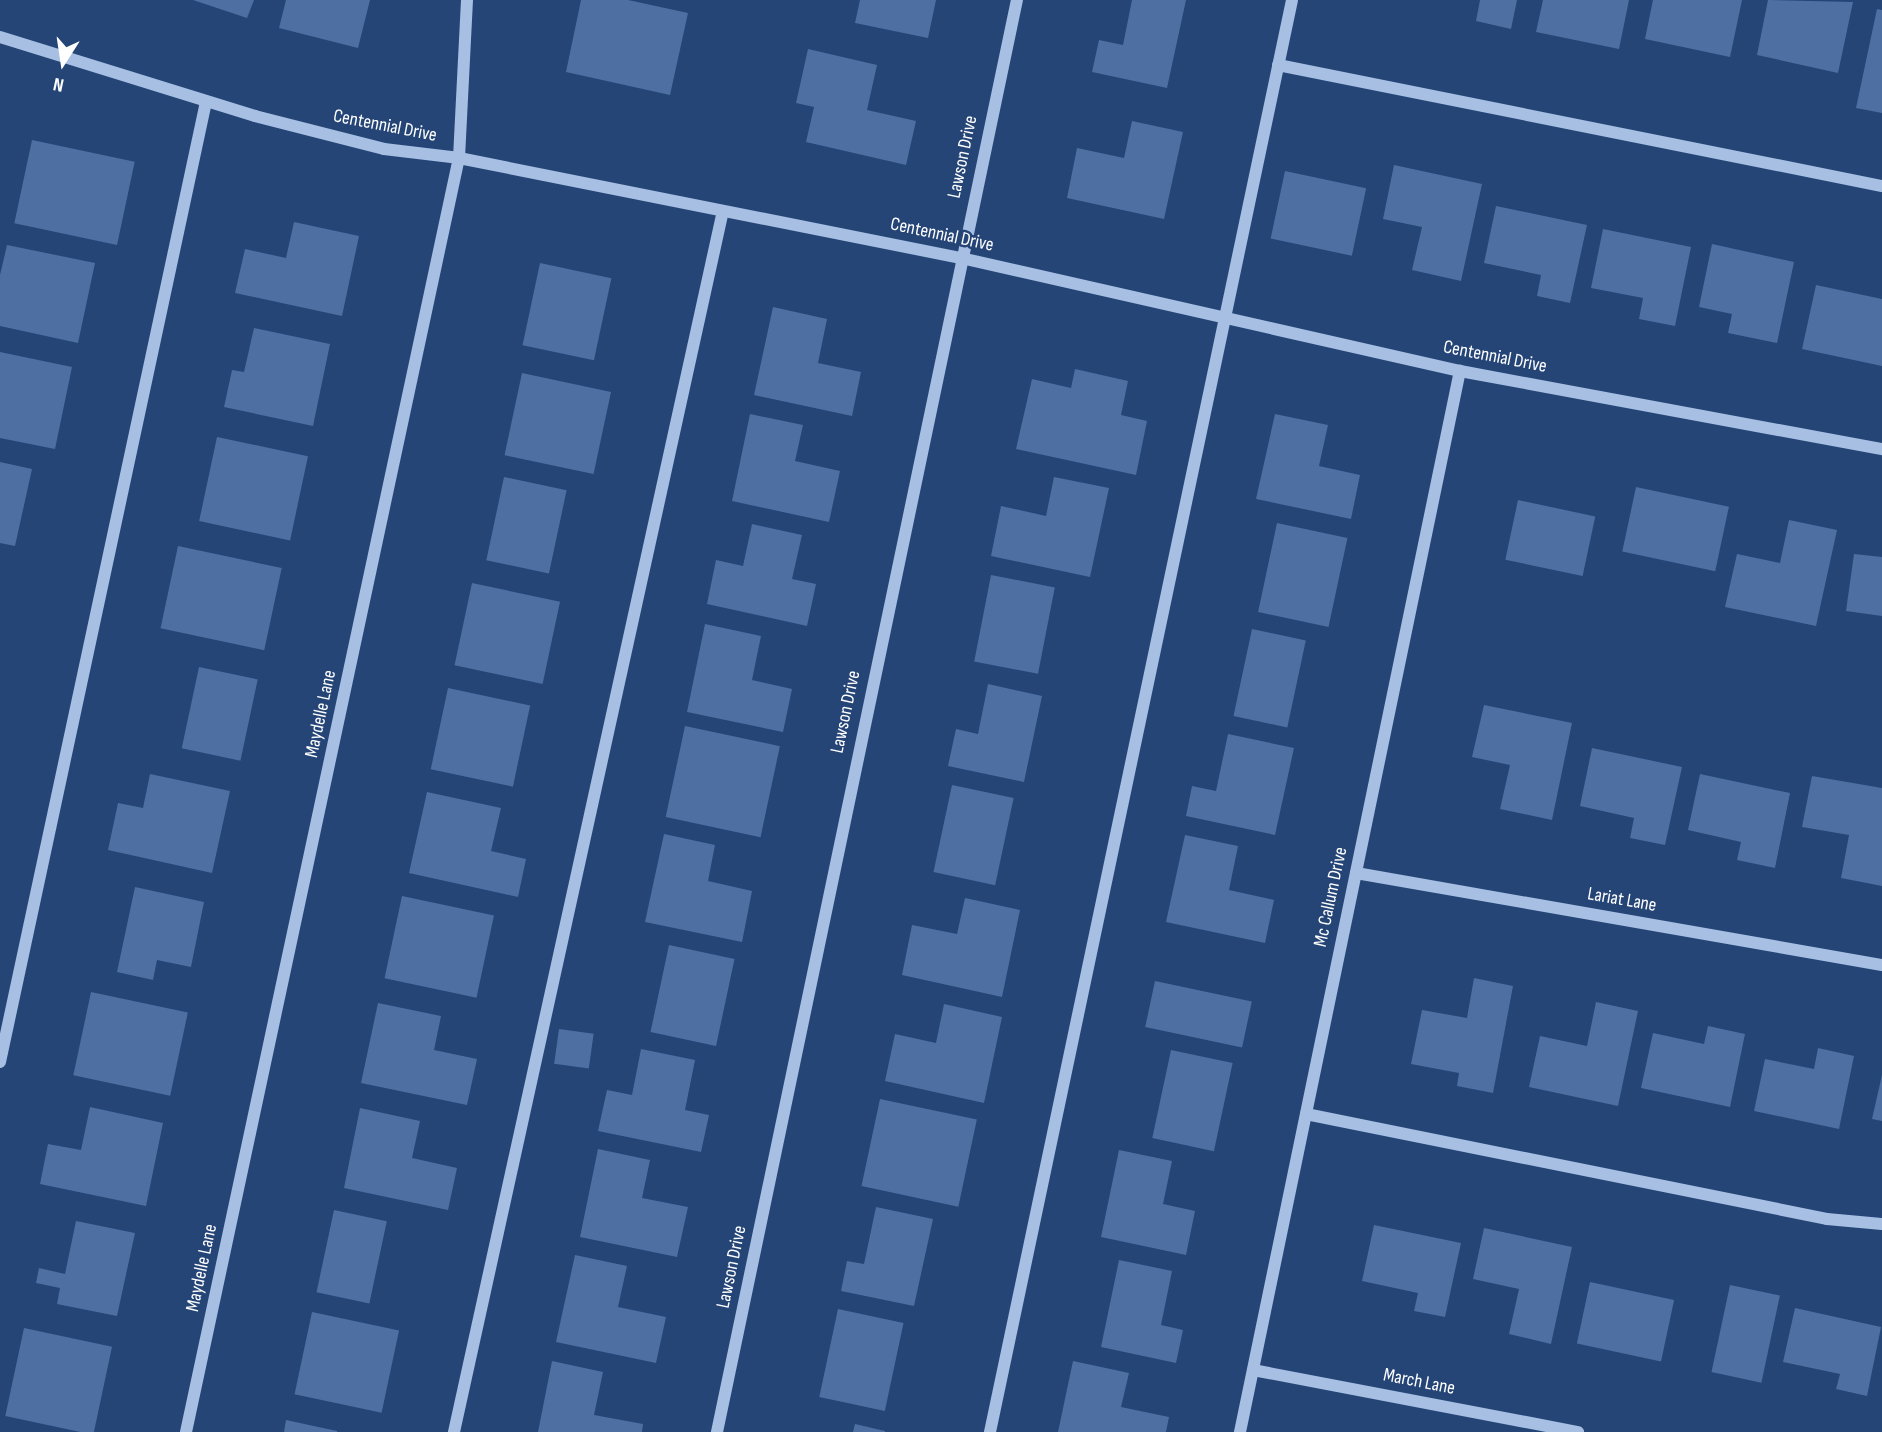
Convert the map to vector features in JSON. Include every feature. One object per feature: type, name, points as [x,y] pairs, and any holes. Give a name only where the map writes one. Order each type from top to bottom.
[{"type":"street","name":"Maydelle Lane","points":[[186,1432],[459,158],[467,0]]},
{"type":"street","name":"Lawson Drive","points":[[718,1432],[1017,0]]},
{"type":"street","points":[[990,1432],[1223,317],[1292,0]]},
{"type":"street","name":"Centennial Drive","points":[[0,37],[206,102],[384,149],[459,158],[961,258],[1460,371],[1882,449]]},
{"type":"street","points":[[1278,65],[1882,186]]},
{"type":"street","points":[[0,1062],[206,102]]},
{"type":"street","points":[[454,1432],[723,211]]},
{"type":"street","name":"Mc Callum Drive","points":[[1240,1432],[1460,371]]},
{"type":"street","name":"Lariat Lane","points":[[1356,873],[1882,965]]},
{"type":"street","points":[[1306,1114],[1828,1219],[1882,1224]]},
{"type":"street","name":"March Lane","points":[[1253,1370],[1578,1432]]},
{"type":"building","points":[[193,0],[254,0],[247,18]]},
{"type":"building","points":[[286,0],[370,0],[358,48],[279,28]]},
{"type":"building","points":[[581,0],[628,0],[688,13],[670,95],[566,72]]},
{"type":"building","points":[[860,0],[936,0],[928,38],[855,23]]},
{"type":"building","points":[[1132,0],[1186,0],[1167,88],[1092,72],[1099,40],[1123,45]]},
{"type":"building","points":[[1480,0],[1517,0],[1511,29],[1476,21]]},
{"type":"building","points":[[1543,0],[1629,0],[1619,49],[1536,32]]},
{"type":"building","points":[[1653,0],[1742,0],[1730,57],[1645,39]]},
{"type":"building","points":[[1768,0],[1853,2],[1838,73],[1757,55]]},
{"type":"building","points":[[1877,9],[1882,10],[1882,113],[1856,108]]},
{"type":"building","points":[[808,49],[877,65],[867,110],[916,121],[906,165],[806,142],[814,107],[796,103]]},
{"type":"building","points":[[1132,121],[1183,132],[1164,219],[1067,198],[1077,148],[1124,158]]},
{"type":"building","points":[[32,140],[135,162],[117,245],[14,223]]},
{"type":"building","points":[[1394,165],[1482,184],[1461,281],[1412,270],[1422,227],[1383,219]]},
{"type":"building","points":[[1285,171],[1366,188],[1352,256],[1271,238]]},
{"type":"building","points":[[1496,206],[1587,225],[1570,303],[1537,296],[1541,275],[1484,263]]},
{"type":"building","points":[[294,222],[359,236],[342,316],[235,293],[245,249],[286,258]]},
{"type":"building","points":[[1603,229],[1691,247],[1675,326],[1639,319],[1643,298],[1591,288]]},
{"type":"building","points":[[1712,244],[1794,262],[1777,343],[1728,333],[1732,314],[1699,307]]},
{"type":"building","points":[[7,245],[95,263],[78,343],[0,326],[0,275]]},
{"type":"building","points":[[540,263],[611,278],[594,360],[523,345]]},
{"type":"building","points":[[1816,285],[1882,299],[1882,366],[1802,349]]},
{"type":"building","points":[[773,307],[827,319],[818,363],[861,372],[852,416],[754,395]]},
{"type":"building","points":[[254,328],[330,344],[313,426],[224,407],[232,370],[244,372]]},
{"type":"building","points":[[0,352],[72,367],[55,449],[0,438]]},
{"type":"building","points":[[1075,369],[1128,381],[1121,415],[1147,421],[1136,475],[1016,449],[1032,379],[1071,388]]},
{"type":"building","points":[[522,373],[611,392],[594,474],[505,455]]},
{"type":"building","points":[[750,414],[803,425],[795,461],[840,471],[829,522],[732,501]]},
{"type":"building","points":[[1275,414],[1328,425],[1319,466],[1360,475],[1351,519],[1256,499]]},
{"type":"building","points":[[217,437],[308,456],[290,540],[199,521]]},
{"type":"building","points":[[0,462],[32,469],[15,546],[0,543]]},
{"type":"building","points":[[504,477],[567,490],[549,573],[486,560]]},
{"type":"building","points":[[1054,477],[1109,488],[1090,577],[991,556],[1001,506],[1046,516]]},
{"type":"building","points":[[1636,487],[1729,507],[1715,571],[1622,552]]},
{"type":"building","points":[[1518,500],[1595,516],[1583,576],[1505,560]]},
{"type":"building","points":[[1789,520],[1837,530],[1816,626],[1725,607],[1737,554],[1780,563]]},
{"type":"building","points":[[1277,523],[1347,538],[1329,627],[1258,612]]},
{"type":"building","points":[[752,524],[802,535],[792,579],[816,584],[807,626],[707,604],[716,560],[743,566]]},
{"type":"building","points":[[178,546],[282,568],[264,650],[161,628]]},
{"type":"building","points":[[1854,554],[1882,557],[1882,616],[1846,611]]},
{"type":"building","points":[[991,575],[1055,587],[1038,674],[974,661]]},
{"type":"building","points":[[472,583],[560,602],[543,684],[455,665]]},
{"type":"building","points":[[705,624],[761,636],[752,680],[792,689],[783,732],[687,712]]},
{"type":"building","points":[[1252,629],[1306,640],[1287,727],[1233,716]]},
{"type":"building","points":[[199,667],[258,679],[240,761],[182,748]]},
{"type":"building","points":[[988,684],[1042,696],[1024,782],[948,766],[956,729],[978,734]]},
{"type":"building","points":[[448,688],[530,705],[513,787],[431,769]]},
{"type":"building","points":[[1484,705],[1572,723],[1552,820],[1500,809],[1510,765],[1472,757]]},
{"type":"building","points":[[685,726],[780,746],[761,837],[666,817]]},
{"type":"building","points":[[1228,734],[1294,748],[1275,835],[1186,816],[1192,786],[1216,791]]},
{"type":"building","points":[[1592,748],[1682,767],[1665,845],[1630,838],[1634,818],[1580,806]]},
{"type":"building","points":[[150,774],[230,791],[212,873],[108,850],[118,803],[143,808]]},
{"type":"building","points":[[1700,774],[1790,793],[1775,868],[1737,860],[1741,842],[1688,830]]},
{"type":"building","points":[[1812,776],[1882,788],[1882,886],[1841,878],[1849,835],[1802,827]]},
{"type":"building","points":[[952,785],[1014,798],[995,885],[933,872]]},
{"type":"building","points":[[427,792],[501,808],[491,851],[526,859],[518,897],[409,873]]},
{"type":"building","points":[[664,834],[715,845],[708,881],[752,891],[742,942],[645,922]]},
{"type":"building","points":[[1185,835],[1238,846],[1229,890],[1274,900],[1265,943],[1166,922]]},
{"type":"building","points":[[135,887],[204,902],[191,967],[157,960],[153,980],[117,972]]},
{"type":"building","points":[[402,896],[494,916],[476,998],[385,978]]},
{"type":"building","points":[[965,898],[1020,910],[1002,997],[902,975],[912,925],[957,934]]},
{"type":"building","points":[[669,945],[735,959],[716,1046],[650,1032]]},
{"type":"building","points":[[1474,978],[1513,986],[1493,1093],[1457,1086],[1459,1073],[1411,1064],[1422,1010],[1467,1018]]},
{"type":"building","points":[[1155,981],[1252,1002],[1242,1048],[1145,1027]]},
{"type":"building","points":[[91,992],[188,1013],[170,1096],[73,1075]]},
{"type":"building","points":[[1596,1002],[1638,1011],[1618,1106],[1529,1087],[1540,1036],[1587,1046]]},
{"type":"building","points":[[378,1003],[441,1016],[434,1050],[477,1059],[467,1105],[361,1083]]},
{"type":"building","points":[[944,1004],[1002,1017],[984,1103],[885,1081],[895,1034],[936,1043]]},
{"type":"building","points":[[1708,1026],[1745,1034],[1730,1107],[1641,1088],[1653,1033],[1704,1044]]},
{"type":"building","points":[[559,1029],[594,1034],[589,1069],[554,1064]]},
{"type":"building","points":[[1818,1048],[1854,1056],[1839,1129],[1754,1111],[1765,1059],[1814,1069]]},
{"type":"building","points":[[641,1049],[695,1060],[685,1110],[709,1115],[701,1152],[598,1131],[607,1090],[632,1095]]},
{"type":"building","points":[[1171,1050],[1233,1063],[1214,1151],[1152,1138]]},
{"type":"building","points":[[1882,1075],[1882,1121],[1872,1119]]},
{"type":"building","points":[[880,1099],[977,1120],[958,1207],[861,1186]]},
{"type":"building","points":[[90,1107],[163,1123],[146,1206],[40,1184],[48,1144],[81,1150]]},
{"type":"building","points":[[360,1108],[420,1121],[412,1158],[457,1168],[448,1210],[344,1188]]},
{"type":"building","points":[[598,1149],[650,1160],[642,1198],[688,1207],[677,1257],[580,1237]]},
{"type":"building","points":[[1119,1150],[1172,1161],[1163,1204],[1195,1211],[1186,1255],[1101,1237]]},
{"type":"building","points":[[876,1207],[933,1219],[914,1306],[841,1291],[847,1261],[864,1264]]},
{"type":"building","points":[[334,1210],[387,1221],[369,1303],[317,1292]]},
{"type":"building","points":[[76,1221],[135,1233],[117,1316],[57,1304],[60,1288],[36,1283],[39,1268],[65,1274]]},
{"type":"building","points":[[1374,1225],[1461,1243],[1445,1317],[1414,1311],[1418,1293],[1362,1281]]},
{"type":"building","points":[[1484,1228],[1572,1247],[1551,1344],[1509,1334],[1519,1289],[1473,1279]]},
{"type":"building","points":[[575,1255],[627,1266],[618,1307],[666,1317],[656,1363],[556,1342]]},
{"type":"building","points":[[1119,1260],[1172,1271],[1161,1325],[1183,1330],[1176,1363],[1101,1347]]},
{"type":"building","points":[[1590,1282],[1674,1300],[1661,1362],[1577,1344]]},
{"type":"building","points":[[1730,1285],[1780,1296],[1761,1383],[1711,1372]]},
{"type":"building","points":[[1795,1308],[1881,1327],[1867,1396],[1836,1389],[1840,1374],[1783,1362]]},
{"type":"building","points":[[838,1309],[904,1323],[885,1411],[819,1397]]},
{"type":"building","points":[[312,1312],[399,1331],[382,1413],[295,1394]]},
{"type":"building","points":[[24,1328],[112,1347],[94,1432],[80,1432],[5,1416]]},
{"type":"building","points":[[552,1361],[603,1372],[594,1415],[643,1424],[642,1432],[538,1432]]},
{"type":"building","points":[[1073,1361],[1129,1373],[1121,1407],[1169,1417],[1166,1432],[1058,1432]]},
{"type":"building","points":[[286,1420],[337,1431],[337,1432],[284,1432]]},
{"type":"building","points":[[855,1424],[885,1431],[885,1432],[853,1432]]}]
